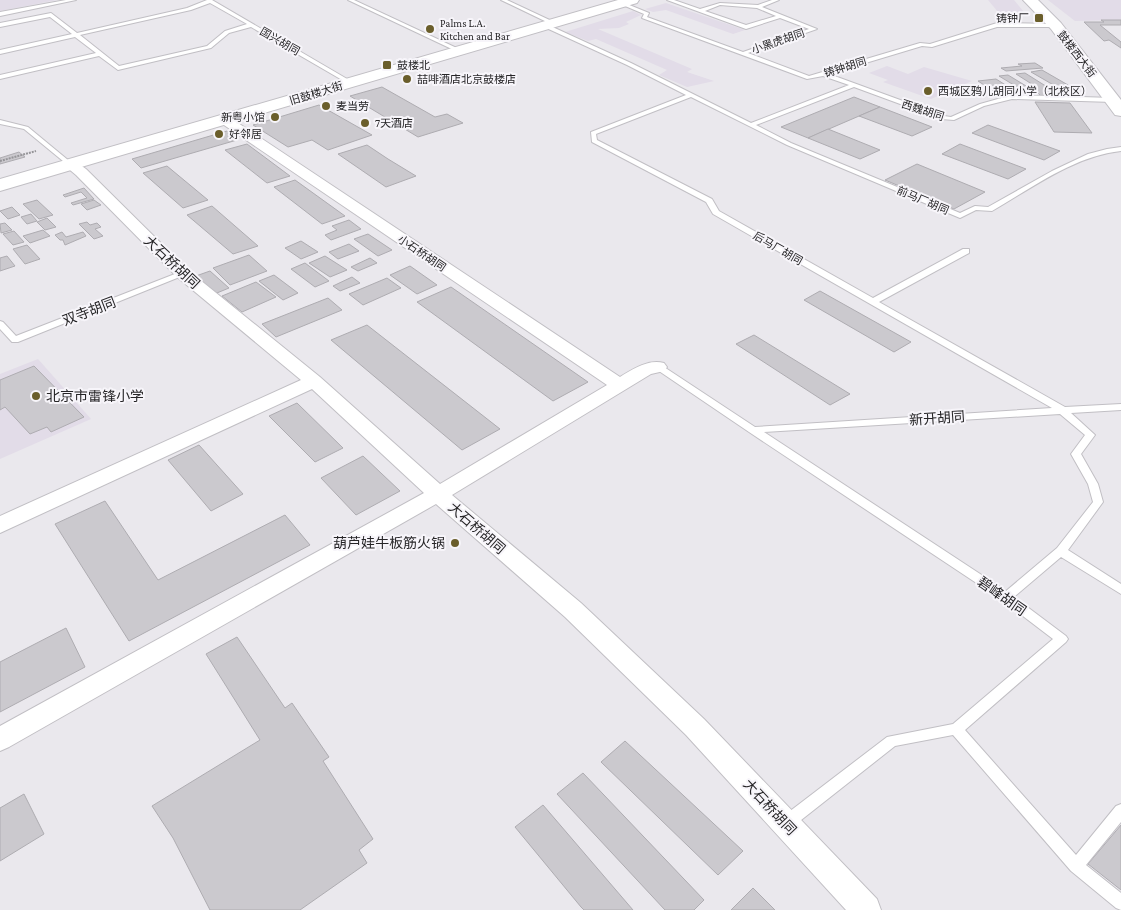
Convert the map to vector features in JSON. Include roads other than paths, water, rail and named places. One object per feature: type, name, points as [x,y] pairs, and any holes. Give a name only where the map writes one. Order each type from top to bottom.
[{"type":"main road","name":"鼓楼西大街","points":[[1030,0],[1056,26],[1117,105]]},
{"type":"main road","name":"旧鼓楼大街","points":[[0,185],[626,2]]},
{"type":"street","name":"小石桥胡同","points":[[224,120],[619,385]]},
{"type":"street","name":"大石桥胡同","points":[[71,165],[81,172],[183,274],[314,381],[438,494],[580,617],[695,727],[866,910]]},
{"type":"street","points":[[0,739],[438,494],[645,370],[658,367]]},
{"type":"street","points":[[0,525],[314,381]]},
{"type":"lane","points":[[0,14],[74,0]]},
{"type":"lane","points":[[0,52],[189,9],[209,0]]},
{"type":"lane","name":"国兴胡同","points":[[209,0],[351,83]]},
{"type":"lane","points":[[350,0],[458,50]]},
{"type":"lane","name":"前马厂胡同","points":[[504,0],[548,24],[789,144],[960,216],[975,208],[989,209],[1066,167],[1108,149],[1121,149]]},
{"type":"lane","points":[[669,0],[746,27],[780,16]]},
{"type":"lane","points":[[699,11],[720,4],[758,7],[777,0]]},
{"type":"lane","points":[[852,0],[858,0]]},
{"type":"lane","name":"铸钟胡同","points":[[626,2],[648,14],[644,17],[809,78],[922,44],[930,46],[997,25],[1056,26]]},
{"type":"lane","name":"小黑虎胡同","points":[[741,54],[814,29],[758,7]]},
{"type":"lane","points":[[0,25],[51,15],[118,68],[209,47],[226,32],[251,25]]},
{"type":"lane","points":[[0,77],[100,54]]},
{"type":"lane","name":"西魏胡同","points":[[824,74],[942,118],[952,119],[982,105],[1012,97],[1117,105]]},
{"type":"lane","points":[[751,125],[854,85]]},
{"type":"lane","name":"后马厂胡同","points":[[691,96],[593,134],[594,141],[709,201],[716,212],[1062,410],[1090,434],[1076,454],[1093,484],[1098,502],[1061,552]]},
{"type":"lane","points":[[0,122],[26,128],[71,165]]},
{"type":"lane","points":[[872,302],[966,251]]},
{"type":"lane","name":"双寺胡同","points":[[0,324],[15,340],[183,274]]},
{"type":"lane","name":"碧峰胡同","points":[[658,367],[1006,597],[1062,639],[956,729],[892,741],[785,823]]},
{"type":"lane","name":"新开胡同","points":[[752,430],[1121,407]]},
{"type":"lane","points":[[1006,597],[1061,552],[1121,590]]},
{"type":"lane","points":[[956,729],[1076,866],[1121,903]]},
{"type":"lane","points":[[1076,866],[1121,811]]},
{"type":"place","name":"铸钟厂","points":[[1039,18]]},
{"type":"place","name":"Palms L.A. Kitchen and Bar","points":[[430,29]]},
{"type":"place","name":"鼓楼北","points":[[387,65]]},
{"type":"place","name":"喆啡酒店北京鼓楼店","points":[[407,79]]},
{"type":"place","name":"西城区鸦儿胡同小学（北校区）","points":[[928,91]]},
{"type":"place","name":"麦当劳","points":[[326,106]]},
{"type":"place","name":"新粤小馆","points":[[275,117]]},
{"type":"place","name":"7天酒店","points":[[365,123]]},
{"type":"place","name":"好邻居","points":[[219,134]]},
{"type":"place","name":"北京市雷锋小学","points":[[36,396]]},
{"type":"place","name":"葫芦娃牛板筋火锅","points":[[455,543]]}]
